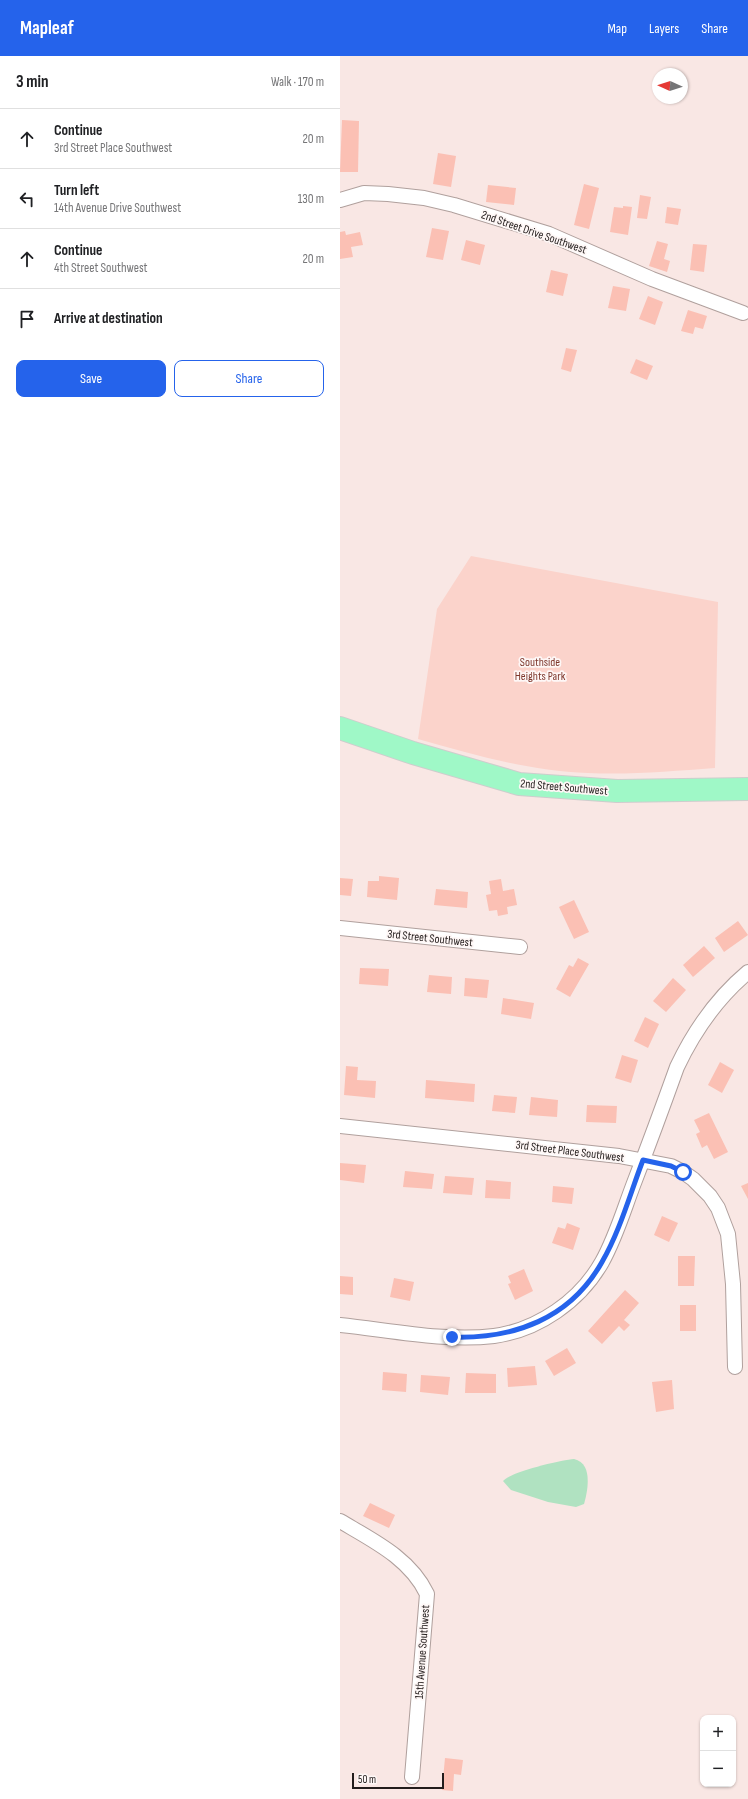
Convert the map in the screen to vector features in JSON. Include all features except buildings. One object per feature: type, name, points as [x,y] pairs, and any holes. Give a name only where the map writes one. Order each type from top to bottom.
[{"type":"main road","name":"2nd Street Southwest","points":[[340,728],[414,753],[519,784],[617,791],[748,790]]},
{"type":"street","name":"2nd Street Drive Southwest","points":[[340,200],[364,193],[388,194],[418,197],[454,206],[549,234],[652,279],[743,313]]},
{"type":"street","name":"3rd Street Southwest","points":[[340,928],[520,947]]},
{"type":"street","points":[[340,1325],[452,1337],[492,1336],[520,1330],[541,1321],[573,1298],[592,1278],[610,1246],[685,1049],[698,1028],[718,1002],[748,972]]},
{"type":"street","name":"3rd Street Place Southwest","points":[[340,1126],[480,1140],[643,1160],[671,1166],[693,1179],[710,1196],[724,1221],[731,1248],[735,1368]]},
{"type":"street","name":"15th Avenue Southwest","points":[[340,1521],[380,1545],[406,1564],[415,1573],[427,1594],[412,1777]]},
{"type":"green space","name":"Southside Heights Park","points":[[471,556],[718,602],[715,768],[620,773],[566,772],[523,766],[418,739],[437,609]]},
{"type":"shaded area","points":[[574,1459],[584,1466],[587,1471],[588,1478],[584,1504],[576,1507],[548,1502],[511,1490],[503,1481],[525,1470]]},
{"type":"route","points":[[452,1337],[471,1338],[492,1336],[520,1330],[541,1321],[558,1310],[573,1298],[592,1278],[602,1263],[643,1160],[671,1166],[683,1172]]}]
